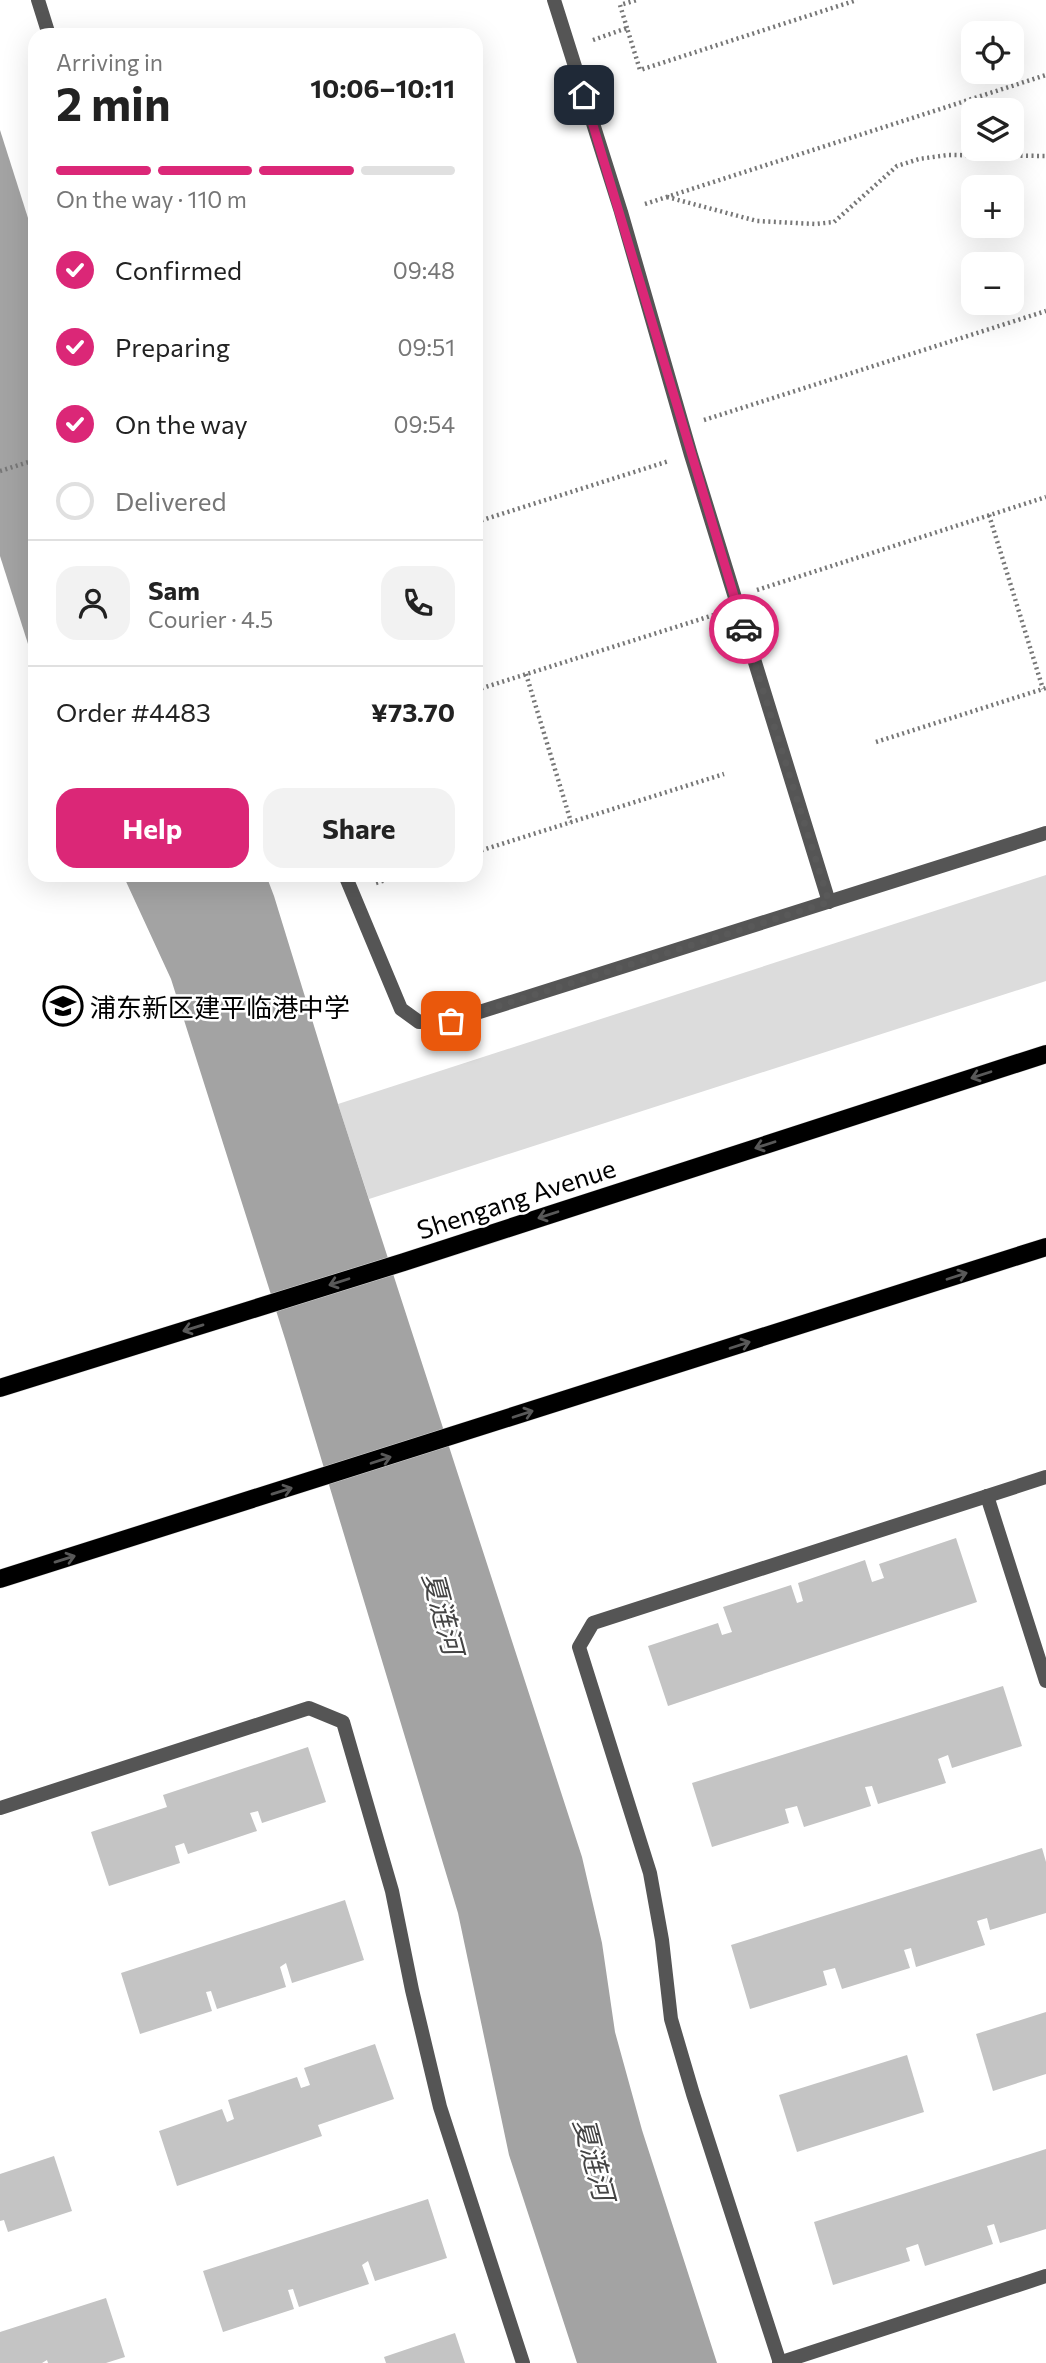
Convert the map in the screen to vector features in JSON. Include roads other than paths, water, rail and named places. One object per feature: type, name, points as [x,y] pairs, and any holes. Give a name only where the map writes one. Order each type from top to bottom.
[{"type":"main road","name":"Shengang Avenue","points":[[0,1388],[404,1262],[1046,1054]]},
{"type":"main road","points":[[0,1579],[1046,1247]]},
{"type":"street","points":[[38,0],[47,28]]},
{"type":"street","points":[[554,0],[621,212],[691,454],[829,902]]},
{"type":"street","points":[[348,882],[401,1009],[419,1022],[451,1021],[1046,833]]},
{"type":"street","points":[[1046,1477],[593,1623],[579,1647],[650,1873],[662,1940],[671,2019],[779,2363],[1046,2276]]},
{"type":"street","points":[[987,1496],[1046,1681]]},
{"type":"street","points":[[0,1808],[309,1708],[343,1722],[392,1891],[440,2107],[523,2363]]},
{"type":"water","points":[[0,130],[28,218],[28,644],[0,556]]},
{"type":"water","name":"夏涟河","points":[[126,882],[269,882],[582,1857],[602,1943],[615,2032],[642,2130],[717,2363],[577,2363],[509,2155],[458,1913],[286,1342],[171,979]]},
{"type":"place","name":"浦东新区建平临港中学","points":[[63,1006]]}]
